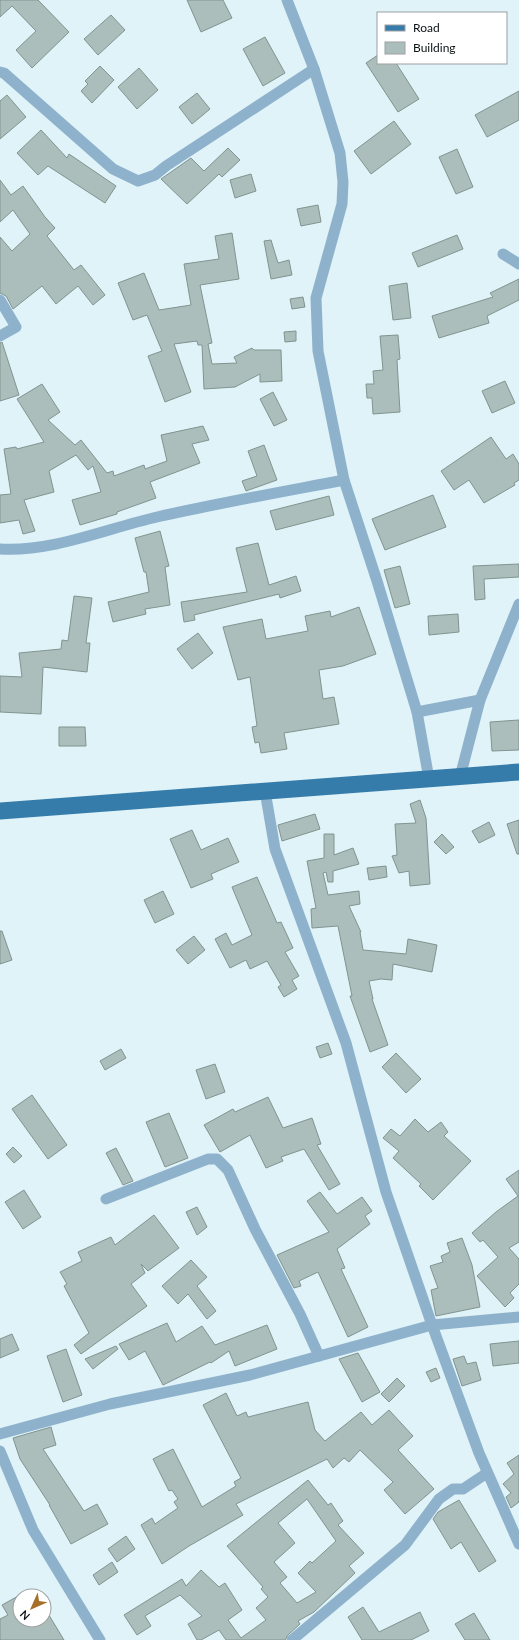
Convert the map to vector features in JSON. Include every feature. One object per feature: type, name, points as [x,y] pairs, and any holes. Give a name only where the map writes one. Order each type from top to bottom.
[{"type":"main road","points":[[0,811],[519,772]]},
{"type":"street","points":[[287,0],[314,69],[340,152],[343,182],[342,204],[316,298],[318,351],[344,480],[378,581],[417,712],[428,779]]},
{"type":"street","points":[[0,72],[4,73],[113,169],[138,182],[154,175],[314,69]]},
{"type":"street","points":[[503,254],[519,264]]},
{"type":"street","points":[[0,300],[16,327],[0,336]]},
{"type":"street","points":[[0,549],[16,550],[55,544],[156,517],[344,480]]},
{"type":"street","points":[[460,777],[480,700],[519,604]]},
{"type":"street","points":[[417,712],[480,700]]},
{"type":"street","points":[[265,791],[275,849],[346,1043],[386,1192],[478,1453],[519,1544]]},
{"type":"street","points":[[106,1199],[208,1159],[218,1159],[228,1170],[255,1229],[300,1314],[319,1356]]},
{"type":"street","points":[[0,1434],[110,1404],[250,1375],[432,1325],[519,1318]]},
{"type":"street","points":[[0,1451],[33,1530],[100,1640]]},
{"type":"street","points":[[292,1640],[405,1545],[439,1499],[453,1489],[463,1489],[487,1473]]},
{"type":"building","points":[[0,0],[38,0],[69,32],[32,68],[16,50],[36,31],[12,6],[0,17]]},
{"type":"building","points":[[187,0],[223,0],[232,18],[201,32]]},
{"type":"building","points":[[111,15],[125,30],[98,55],[84,39]]},
{"type":"building","points":[[265,37],[285,73],[263,86],[243,49]]},
{"type":"building","points":[[377,56],[377,64],[397,64],[419,99],[398,112],[366,63]]},
{"type":"building","points":[[100,66],[114,80],[92,103],[81,91],[88,84],[85,81]]},
{"type":"building","points":[[139,68],[158,90],[137,109],[118,87]]},
{"type":"building","points":[[519,91],[519,120],[487,137],[475,115]]},
{"type":"building","points":[[197,93],[210,109],[192,124],[179,107]]},
{"type":"building","points":[[7,95],[26,117],[0,139],[0,101]]},
{"type":"building","points":[[394,121],[411,144],[371,174],[354,151]]},
{"type":"building","points":[[41,130],[67,158],[69,154],[116,186],[105,203],[48,166],[38,175],[17,153]]},
{"type":"building","points":[[228,148],[240,160],[222,177],[219,174],[187,204],[161,179],[191,158],[204,171]]},
{"type":"building","points":[[457,149],[473,187],[456,194],[439,157]]},
{"type":"building","points":[[251,174],[256,191],[235,198],[230,180]]},
{"type":"building","points":[[0,180],[11,195],[23,186],[45,217],[55,228],[47,236],[74,270],[81,265],[105,295],[93,305],[78,286],[56,304],[42,286],[13,309],[6,296],[0,293],[0,237],[12,251],[30,234],[13,210],[0,222]]},
{"type":"building","points":[[318,205],[321,222],[301,226],[297,209]]},
{"type":"building","points":[[232,233],[239,279],[200,285],[212,343],[208,344],[212,364],[237,363],[234,357],[252,348],[254,350],[281,350],[282,381],[260,382],[260,374],[235,387],[204,389],[202,345],[198,345],[197,341],[174,344],[191,392],[165,402],[148,356],[162,351],[147,315],[133,320],[118,283],[144,273],[159,310],[191,305],[184,264],[219,259],[215,236]]},
{"type":"building","points":[[457,235],[463,249],[418,267],[412,253]]},
{"type":"building","points":[[271,240],[278,263],[289,260],[292,275],[271,279],[264,241]]},
{"type":"building","points":[[519,279],[519,300],[487,316],[489,323],[439,338],[432,316],[493,297],[490,293]]},
{"type":"building","points":[[407,283],[411,318],[393,320],[389,286]]},
{"type":"building","points":[[303,297],[305,307],[292,309],[290,299]]},
{"type":"building","points":[[296,331],[296,341],[285,342],[284,332]]},
{"type":"building","points":[[398,335],[400,359],[397,360],[400,412],[373,414],[372,398],[367,398],[366,384],[374,384],[373,371],[383,370],[380,336]]},
{"type":"building","points":[[2,342],[19,395],[0,401],[0,343]]},
{"type":"building","points":[[505,381],[515,403],[492,413],[482,391]]},
{"type":"building","points":[[42,384],[60,412],[48,420],[75,445],[81,440],[107,473],[113,471],[114,476],[144,465],[145,469],[167,461],[161,435],[203,426],[209,440],[192,444],[200,463],[150,482],[156,498],[117,512],[117,514],[80,525],[72,500],[101,492],[93,466],[88,470],[76,455],[49,471],[54,492],[24,500],[35,531],[23,534],[19,520],[0,523],[0,495],[11,494],[4,449],[16,447],[17,449],[44,442],[17,399]]},
{"type":"building","points":[[273,392],[287,420],[274,426],[260,399]]},
{"type":"building","points":[[491,437],[506,459],[513,454],[519,464],[519,480],[514,483],[515,485],[484,503],[469,480],[454,490],[441,471]]},
{"type":"building","points":[[264,445],[277,480],[246,491],[242,481],[257,476],[248,451]]},
{"type":"building","points":[[433,495],[446,527],[385,550],[372,519]]},
{"type":"building","points":[[329,496],[334,515],[276,530],[270,511]]},
{"type":"building","points":[[160,531],[169,566],[165,567],[170,605],[145,609],[146,614],[113,622],[108,602],[149,592],[146,572],[144,572],[135,538]]},
{"type":"building","points":[[258,543],[269,585],[296,576],[301,591],[280,598],[279,594],[194,615],[195,620],[184,622],[181,602],[247,592],[236,548]]},
{"type":"building","points":[[519,564],[519,577],[484,579],[485,599],[475,600],[473,566]]},
{"type":"building","points":[[400,566],[410,604],[395,608],[384,570]]},
{"type":"building","points":[[74,596],[92,598],[86,643],[90,643],[87,672],[43,667],[41,714],[0,712],[0,676],[22,677],[19,653],[61,649],[62,640],[68,641]]},
{"type":"building","points":[[359,607],[376,654],[343,666],[319,670],[323,699],[334,697],[339,724],[284,733],[287,749],[261,753],[259,742],[255,743],[252,727],[257,726],[250,677],[238,680],[223,627],[262,619],[266,639],[308,631],[305,616],[330,611],[331,617]]},
{"type":"building","points":[[458,614],[459,632],[429,635],[428,616]]},
{"type":"building","points":[[198,633],[213,653],[192,669],[177,649]]},
{"type":"building","points":[[519,720],[519,750],[492,751],[490,722]]},
{"type":"building","points":[[59,727],[85,727],[86,746],[59,746]]},
{"type":"building","points":[[420,800],[426,818],[430,884],[410,886],[409,871],[399,873],[392,856],[397,855],[395,824],[416,823],[410,804]]},
{"type":"building","points":[[315,814],[320,829],[282,841],[278,825]]},
{"type":"building","points":[[519,820],[519,854],[517,854],[507,824]]},
{"type":"building","points":[[489,822],[495,835],[479,843],[472,831]]},
{"type":"building","points":[[192,830],[201,850],[228,838],[239,862],[211,874],[213,879],[191,888],[170,839]]},
{"type":"building","points":[[324,834],[334,834],[334,855],[353,848],[359,864],[333,871],[333,882],[328,882],[326,872],[323,873],[328,895],[359,891],[360,904],[349,906],[361,932],[363,950],[406,954],[408,939],[437,945],[432,972],[393,964],[392,980],[381,979],[369,981],[372,999],[388,1045],[370,1052],[350,996],[352,996],[338,926],[312,928],[311,909],[316,908],[307,861],[324,858]]},
{"type":"building","points":[[442,834],[454,847],[446,854],[434,842]]},
{"type":"building","points":[[386,866],[387,877],[369,880],[367,868]]},
{"type":"building","points":[[257,877],[277,923],[281,922],[293,948],[285,952],[299,976],[292,980],[297,989],[284,997],[278,987],[281,985],[267,961],[250,969],[246,960],[230,968],[215,939],[226,933],[232,945],[252,935],[232,887]]},
{"type":"building","points":[[163,891],[174,914],[155,923],[144,900]]},
{"type":"building","points":[[0,931],[2,931],[12,960],[0,964]]},
{"type":"building","points":[[194,936],[205,950],[188,964],[176,950]]},
{"type":"building","points":[[328,1043],[332,1054],[320,1058],[316,1047]]},
{"type":"building","points":[[121,1049],[126,1058],[105,1070],[100,1061]]},
{"type":"building","points":[[396,1053],[421,1079],[406,1093],[382,1067]]},
{"type":"building","points":[[215,1064],[225,1092],[206,1099],[196,1070]]},
{"type":"building","points":[[32,1095],[67,1145],[48,1159],[12,1109]]},
{"type":"building","points":[[268,1097],[283,1128],[312,1118],[321,1144],[317,1145],[340,1184],[329,1190],[304,1149],[281,1157],[283,1161],[266,1168],[250,1135],[220,1152],[204,1125],[233,1109],[235,1112]]},
{"type":"building","points":[[169,1113],[188,1158],[165,1167],[146,1122]]},
{"type":"building","points":[[415,1119],[428,1132],[441,1122],[448,1132],[444,1136],[471,1161],[433,1200],[419,1186],[421,1184],[393,1158],[399,1151],[383,1138],[391,1129],[400,1136]]},
{"type":"building","points":[[13,1147],[22,1156],[14,1163],[6,1154]]},
{"type":"building","points":[[116,1148],[133,1181],[123,1185],[106,1153]]},
{"type":"building","points":[[519,1170],[519,1242],[509,1248],[519,1259],[519,1284],[510,1293],[514,1298],[505,1307],[477,1276],[498,1257],[483,1240],[480,1242],[472,1233],[496,1212],[518,1196],[506,1179]]},
{"type":"building","points":[[24,1190],[41,1217],[23,1229],[5,1202]]},
{"type":"building","points":[[320,1192],[337,1214],[362,1197],[372,1211],[365,1216],[370,1224],[337,1249],[345,1268],[341,1269],[368,1327],[348,1337],[318,1272],[299,1281],[301,1286],[294,1288],[277,1255],[329,1232],[307,1201]]},
{"type":"building","points":[[197,1207],[207,1227],[197,1235],[186,1212]]},
{"type":"building","points":[[154,1215],[179,1248],[148,1271],[141,1264],[145,1273],[131,1284],[147,1306],[81,1354],[74,1345],[89,1333],[64,1286],[67,1284],[60,1272],[82,1261],[78,1252],[111,1237],[115,1245]]},
{"type":"building","points":[[462,1238],[472,1265],[480,1307],[436,1316],[431,1290],[438,1288],[430,1266],[443,1262],[441,1256],[450,1252],[447,1243]]},
{"type":"building","points":[[191,1260],[207,1277],[197,1286],[216,1311],[207,1319],[188,1294],[178,1304],[162,1286]]},
{"type":"building","points":[[167,1323],[176,1342],[202,1326],[215,1345],[267,1325],[277,1349],[235,1366],[229,1351],[211,1363],[210,1362],[163,1385],[145,1351],[129,1360],[119,1344]]},
{"type":"building","points":[[12,1334],[19,1350],[0,1358],[0,1339]]},
{"type":"building","points":[[519,1341],[519,1363],[493,1366],[490,1344]]},
{"type":"building","points":[[116,1346],[118,1349],[93,1369],[85,1359]]},
{"type":"building","points":[[66,1349],[82,1395],[63,1402],[47,1356]]},
{"type":"building","points":[[358,1353],[380,1392],[362,1402],[339,1359]]},
{"type":"building","points":[[464,1356],[467,1364],[476,1362],[481,1380],[462,1386],[453,1359]]},
{"type":"building","points":[[436,1368],[440,1378],[431,1382],[426,1372]]},
{"type":"building","points":[[397,1378],[405,1386],[389,1402],[381,1394]]},
{"type":"building","points":[[226,1393],[237,1416],[246,1412],[248,1417],[308,1402],[315,1430],[325,1441],[361,1412],[372,1425],[389,1410],[413,1436],[398,1450],[434,1489],[405,1514],[384,1490],[393,1482],[360,1450],[349,1462],[344,1458],[333,1468],[327,1459],[236,1504],[243,1515],[189,1546],[162,1564],[141,1525],[152,1518],[155,1524],[178,1508],[174,1502],[178,1499],[172,1490],[169,1491],[153,1459],[173,1449],[202,1507],[236,1486],[234,1482],[241,1478],[203,1405]]},
{"type":"building","points":[[51,1427],[56,1445],[43,1449],[84,1511],[97,1504],[108,1524],[71,1544],[50,1505],[20,1459],[13,1438]]},
{"type":"building","points":[[519,1455],[519,1502],[511,1508],[506,1497],[511,1493],[503,1484],[514,1474],[507,1463]]},
{"type":"building","points":[[308,1480],[328,1505],[331,1503],[343,1521],[338,1525],[364,1553],[349,1566],[355,1573],[314,1612],[298,1621],[300,1624],[288,1635],[285,1640],[226,1640],[219,1630],[201,1640],[197,1640],[188,1624],[202,1616],[180,1595],[145,1616],[151,1626],[137,1635],[124,1615],[182,1579],[186,1586],[201,1570],[219,1587],[225,1583],[242,1610],[228,1620],[241,1638],[266,1620],[256,1608],[268,1597],[261,1589],[263,1587],[227,1546]],"holes":[[[307,1499],[336,1541],[312,1563],[310,1561],[298,1573],[316,1592],[297,1603],[280,1583],[287,1577],[274,1562],[295,1543],[278,1523]]]},
{"type":"building","points":[[459,1500],[496,1561],[479,1572],[461,1542],[451,1549],[433,1519],[438,1512]]},
{"type":"building","points":[[126,1536],[135,1549],[117,1562],[108,1549]]},
{"type":"building","points":[[112,1562],[118,1572],[99,1585],[93,1575]]},
{"type":"building","points":[[12,1599],[12,1628],[52,1628],[52,1620],[64,1640],[0,1640],[0,1619],[8,1615],[2,1605]]},
{"type":"building","points":[[363,1607],[379,1632],[420,1612],[429,1631],[411,1640],[362,1640],[348,1617]]},
{"type":"building","points":[[474,1613],[490,1640],[465,1640],[455,1624]]}]
